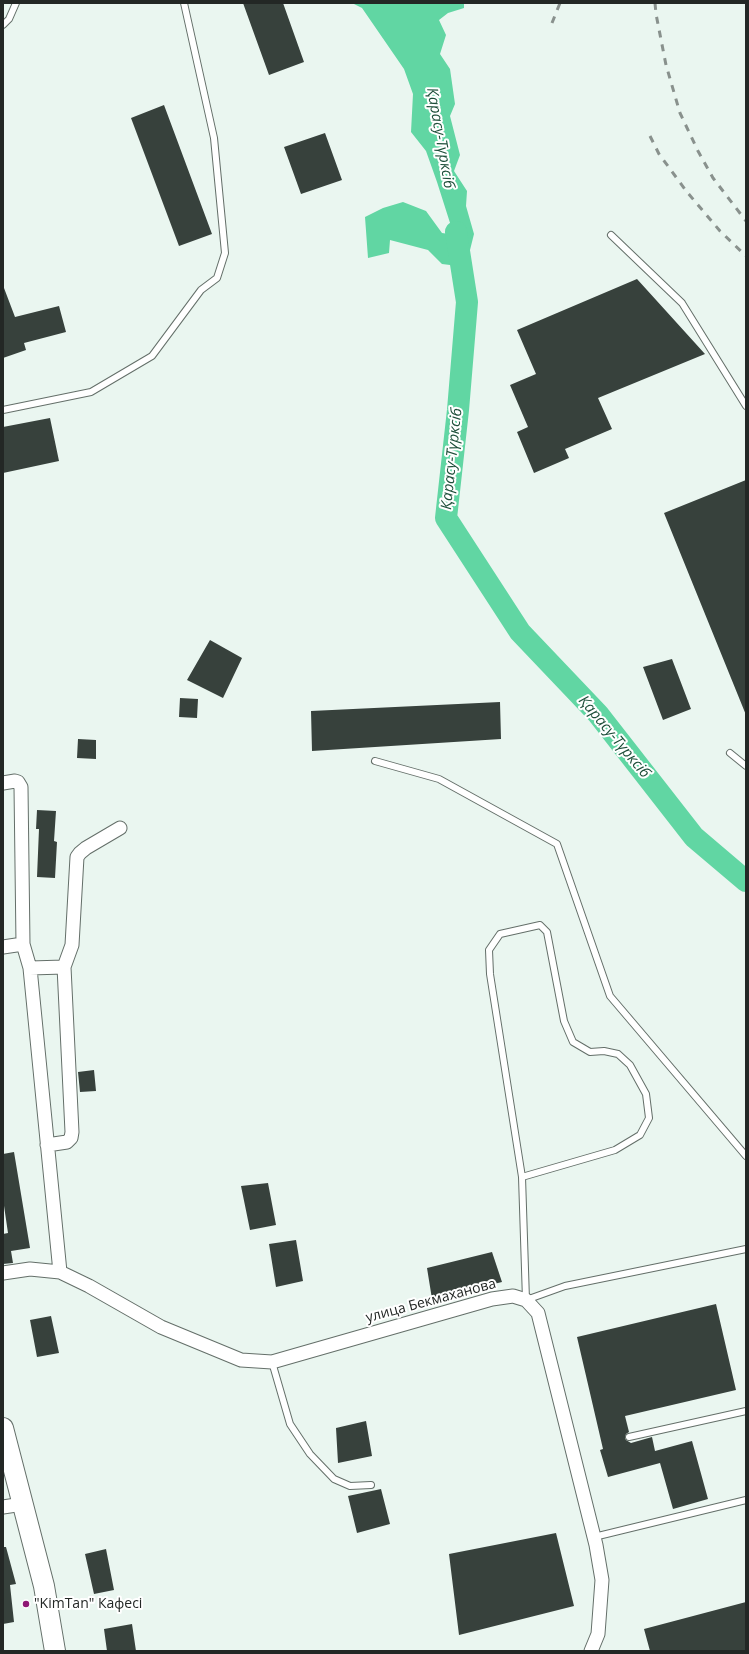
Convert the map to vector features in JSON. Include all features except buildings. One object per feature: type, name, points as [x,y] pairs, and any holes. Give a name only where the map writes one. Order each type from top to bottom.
[{"type":"main road","points":[[3,1428],[44,1586],[55,1651]]},
{"type":"street","points":[[3,783],[15,781],[21,787],[23,944],[30,968],[60,1272]]},
{"type":"street","points":[[47,1145],[67,1142],[71,1138],[64,967],[72,945],[77,857],[86,848],[120,828]]},
{"type":"street","points":[[3,947],[23,944]]},
{"type":"street","points":[[30,968],[64,967]]},
{"type":"street","name":"улица Бекмаханова","points":[[3,1273],[30,1269],[60,1272],[89,1286],[161,1327],[241,1360],[272,1362],[492,1299],[513,1296],[526,1300]]},
{"type":"street","points":[[526,1300],[538,1313],[594,1537],[602,1580],[598,1634],[591,1651]]},
{"type":"street","points":[[3,1507],[23,1504]]},
{"type":"lane","points":[[3,25],[9,19],[16,3]]},
{"type":"lane","points":[[3,410],[91,392],[152,356],[201,290],[217,278],[225,253],[214,138],[184,3]]},
{"type":"lane","points":[[611,235],[682,304],[746,406]]},
{"type":"lane","points":[[730,753],[746,766]]},
{"type":"lane","points":[[375,761],[438,779],[557,844],[610,996],[746,1156]]},
{"type":"lane","points":[[522,1176],[616,1150],[640,1135],[650,1118],[646,1094],[630,1064],[618,1054],[604,1051],[590,1052],[573,1042],[564,1021],[547,932],[540,925],[500,934],[489,950],[490,974],[522,1176],[526,1300],[565,1286],[746,1249]]},
{"type":"lane","points":[[272,1362],[290,1424],[310,1454],[334,1480],[350,1486],[371,1485]]},
{"type":"lane","points":[[629,1437],[746,1411]]},
{"type":"lane","points":[[594,1537],[746,1500]]},
{"type":"water","points":[[352,3],[464,3],[464,8],[448,13],[439,20],[446,35],[440,54],[450,69],[455,104],[450,116],[460,155],[454,171],[467,191],[466,206],[474,234],[470,250],[458,266],[442,264],[428,250],[390,240],[389,253],[368,258],[365,217],[383,208],[403,202],[426,211],[442,233],[449,234],[451,226],[426,151],[411,132],[413,94],[404,69],[362,8]]},
{"type":"waterway","name":"Қарасу-Түрксіб","points":[[456,232],[467,302],[458,410],[446,518],[520,632],[598,714],[694,837],[746,881]]},
{"type":"railway","points":[[552,23],[560,3]]},
{"type":"railway","points":[[655,3],[666,65],[680,113],[713,178],[746,221]]},
{"type":"railway","points":[[650,136],[659,154],[687,192],[720,231],[746,256]]},
{"type":"place","name":"\"KimTan\" Кафесі","points":[[26,1604]]}]
